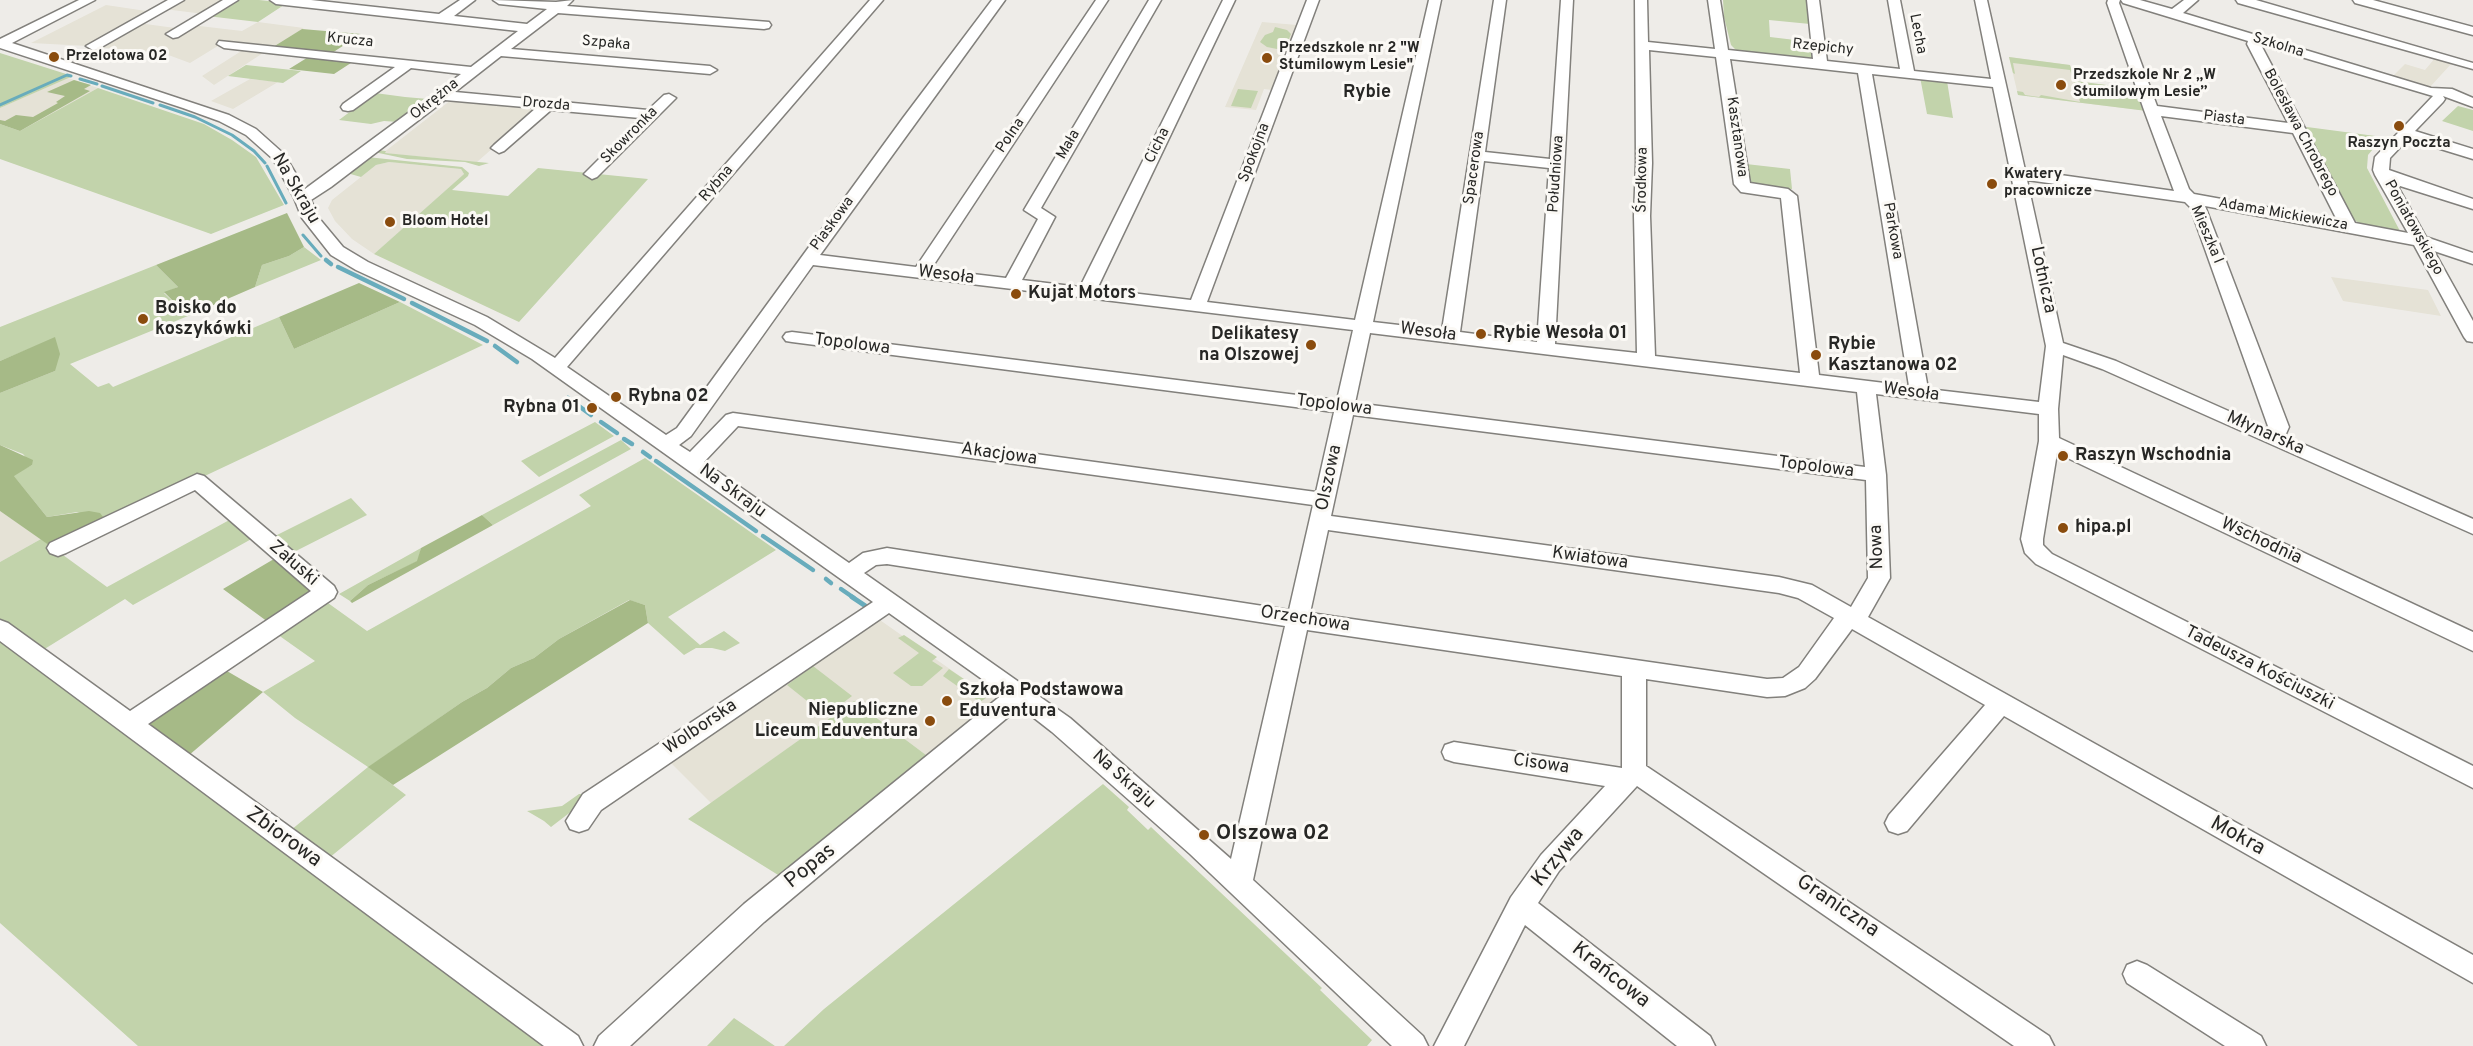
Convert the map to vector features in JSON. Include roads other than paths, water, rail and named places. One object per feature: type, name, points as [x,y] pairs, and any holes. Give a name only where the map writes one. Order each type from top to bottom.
[{"type":"street","points":[[0,44],[89,0]]},
{"type":"street","points":[[93,46],[178,0]]},
{"type":"street","points":[[173,34],[232,0]]},
{"type":"street","points":[[276,0],[530,28]]},
{"type":"street","points":[[442,18],[469,0]]},
{"type":"street","points":[[499,0],[764,25]]},
{"type":"street","name":"Rybna","points":[[556,368],[877,0]]},
{"type":"street","name":"Piaskowa","points":[[666,445],[684,432],[999,0]]},
{"type":"street","name":"Polna","points":[[920,273],[1102,0]]},
{"type":"street","name":"Mała","points":[[1011,284],[1047,217],[1032,210],[1155,0]]},
{"type":"street","name":"Cicha","points":[[1086,293],[1229,0]]},
{"type":"street","name":"Spokojna","points":[[1197,306],[1313,0]]},
{"type":"street","name":"Olszowa","points":[[1239,885],[1436,0]]},
{"type":"street","name":"Spacerowa","points":[[1450,336],[1500,0]]},
{"type":"street","name":"Południowa","points":[[1546,348],[1567,0]]},
{"type":"street","name":"Środkowa","points":[[1641,0],[1644,163],[1642,216],[1646,360]]},
{"type":"street","name":"Kasztanowa","points":[[1714,0],[1743,187],[1782,192],[1789,196],[1810,380]]},
{"type":"street","points":[[1813,0],[1820,64]]},
{"type":"street","name":"Lecha","points":[[1894,0],[1908,74]]},
{"type":"street","name":"Lotnicza","points":[[1981,0],[2055,346],[2048,409],[2049,441],[2032,539],[2033,548],[2044,559]]},
{"type":"street","name":"Mieszka I","points":[[2114,0],[2113,3],[2151,110],[2182,190],[2197,205],[2279,427],[2277,433],[2272,437]]},
{"type":"street","name":"Szkolna","points":[[2127,0],[2256,39],[2454,85],[2473,105]]},
{"type":"street","points":[[2174,14],[2192,0]]},
{"type":"street","points":[[2242,0],[2454,85]]},
{"type":"street","points":[[2359,0],[2473,31]]},
{"type":"street","name":"Okrężna","points":[[302,198],[325,184],[560,5]]},
{"type":"street","name":"Bolesława Chrobrego","points":[[2256,39],[2254,44],[2349,227]]},
{"type":"street","name":"Na Skraju","points":[[0,44],[188,105],[239,125],[269,146],[279,157],[302,198],[310,218],[337,251],[481,321],[556,368],[1020,694],[1078,739],[1199,846],[1413,1046]]},
{"type":"street","name":"Krucza","points":[[224,44],[472,71]]},
{"type":"street","name":"Rzepichy","points":[[1642,45],[1723,52],[2000,84]]},
{"type":"street","name":"Szpaka","points":[[498,52],[710,70]]},
{"type":"street","points":[[348,107],[408,64]]},
{"type":"street","name":"Parkowa","points":[[1864,69],[1920,394]]},
{"type":"street","name":"Poniatowskiego","points":[[2454,85],[2405,133],[2380,162],[2383,175],[2473,337]]},
{"type":"street","name":"Drozda","points":[[440,95],[652,116]]},
{"type":"street","name":"Skowronka","points":[[592,174],[669,98]]},
{"type":"street","points":[[499,148],[548,106]]},
{"type":"street","name":"Piasta","points":[[2151,110],[2297,129]]},
{"type":"street","points":[[2405,133],[2473,154]]},
{"type":"street","points":[[1478,156],[1558,164]]},
{"type":"street","name":"Adama Mickiewicza","points":[[2019,174],[2190,198],[2349,227],[2421,241],[2473,259]]},
{"type":"street","points":[[2383,175],[2473,204]]},
{"type":"street","name":"Wesoła","points":[[808,259],[2048,409]]},
{"type":"street","name":"Topolowa","points":[[792,337],[1876,475]]},
{"type":"street","name":"Młynarska","points":[[2055,346],[2109,365],[2473,527]]},
{"type":"street","name":"Nowa","points":[[1767,688],[1785,687],[1797,682],[1842,624],[1859,612],[1879,578],[1876,475],[1866,387]]},
{"type":"street","name":"Akacjowa","points":[[691,462],[704,452],[733,419],[1323,511]]},
{"type":"street","name":"Wschodnia","points":[[2049,441],[2473,642]]},
{"type":"street","name":"Załuski","points":[[58,548],[197,481],[326,592],[128,725]]},
{"type":"street","name":"Kwiatowa","points":[[1323,511],[1779,585],[1804,591],[1852,618]]},
{"type":"street","name":"Orzechowa","points":[[848,574],[872,558],[887,556],[1298,620],[1767,688]]},
{"type":"street","name":"Tadeusza Kościuszki","points":[[2044,559],[2473,778]]},
{"type":"street","name":"Wolborska","points":[[579,821],[592,802],[890,601]]},
{"type":"street","name":"Mokra","points":[[1852,618],[2473,970]]},
{"type":"street","name":"Zbiorowa","points":[[0,629],[568,1046]]},
{"type":"street","points":[[1631,775],[1634,667]]},
{"type":"street","name":"Popas","points":[[609,1046],[683,975],[749,917],[1020,694]]},
{"type":"street","points":[[1898,823],[2001,703]]},
{"type":"street","name":"Cisowa","points":[[1454,752],[1631,775]]},
{"type":"street","name":"Krzywa","points":[[1449,1046],[1521,906],[1550,863],[1631,775]]},
{"type":"street","name":"Graniczna","points":[[1631,775],[2039,1046]]},
{"type":"street","name":"Krańcowa","points":[[1521,906],[1700,1046]]},
{"type":"street","points":[[2138,974],[2251,1046]]},
{"type":"waterway","points":[[0,105],[67,75],[71,76]]},
{"type":"waterway","points":[[80,79],[97,84]]},
{"type":"waterway","points":[[102,86],[153,103]]},
{"type":"waterway","points":[[160,105],[195,117],[232,135],[254,151],[265,163]]},
{"type":"waterway","points":[[267,166],[286,203]]},
{"type":"waterway","points":[[303,235],[321,256]]},
{"type":"waterway","points":[[326,260],[331,264]]},
{"type":"waterway","points":[[338,267],[404,299]]},
{"type":"waterway","points":[[412,303],[487,341]]},
{"type":"waterway","points":[[495,346],[517,362]]},
{"type":"waterway","points":[[568,398],[591,415]]},
{"type":"waterway","points":[[601,422],[617,433]]},
{"type":"waterway","points":[[624,439],[632,444]]},
{"type":"waterway","points":[[643,452],[650,457]]},
{"type":"waterway","points":[[656,461],[756,531]]},
{"type":"waterway","points":[[763,536],[813,570]]},
{"type":"waterway","points":[[826,579],[831,583]]},
{"type":"waterway","points":[[841,589],[854,598]]},
{"type":"waterway","points":[[852,597],[867,607]]},
{"type":"place","name":"Przelotowa 02","points":[[54,57]]},
{"type":"place","name":"Przedszkole nr 2 \"W Stumilowym Lesie\"","points":[[1267,58]]},
{"type":"place","name":"Przedszkole Nr 2 „W Stumilowym Lesie”","points":[[2061,85]]},
{"type":"place","name":"Raszyn Poczta","points":[[2399,126]]},
{"type":"place","name":"Kwatery pracownicze","points":[[1992,184]]},
{"type":"place","name":"Bloom Hotel","points":[[390,222]]},
{"type":"place","name":"Kujat Motors","points":[[1016,294]]},
{"type":"place","name":"Boisko do koszykówki","points":[[143,319]]},
{"type":"place","name":"Rybie Wesoła 01","points":[[1481,334]]},
{"type":"place","name":"Delikatesy na Olszowej","points":[[1311,345]]},
{"type":"place","name":"Rybie Kasztanowa 02","points":[[1816,355]]},
{"type":"place","name":"Rybna 02","points":[[616,397]]},
{"type":"place","name":"Rybna 01","points":[[592,408]]},
{"type":"place","name":"Raszyn Wschodnia","points":[[2063,456]]},
{"type":"place","name":"hipa.pl","points":[[2063,528]]},
{"type":"place","name":"Szkoła Podstawowa Eduventura","points":[[947,701]]},
{"type":"place","name":"Niepubliczne Liceum Eduventura","points":[[930,721]]},
{"type":"place","name":"Olszowa 02","points":[[1204,835]]},
{"type":"district","name":"Rybie","points":[[1367,93]]}]
